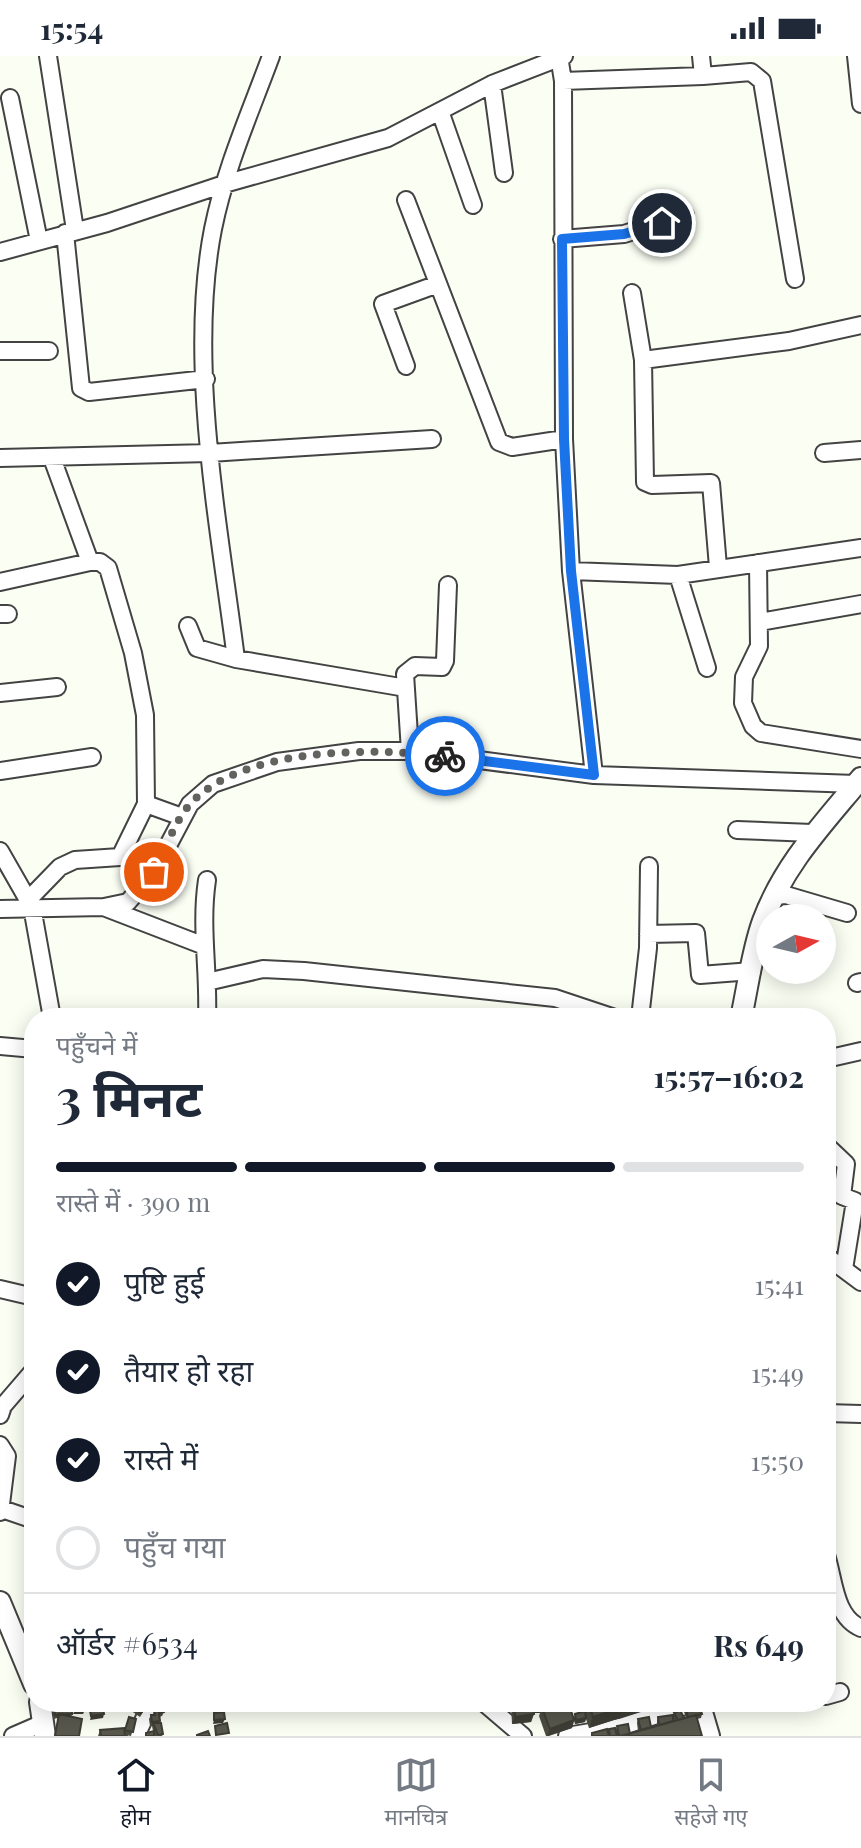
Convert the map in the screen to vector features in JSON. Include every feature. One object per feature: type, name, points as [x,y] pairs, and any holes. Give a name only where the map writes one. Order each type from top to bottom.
[{"type":"street","points":[[48,56],[70,232],[81,388],[89,392],[206,379]]},
{"type":"street","points":[[236,659],[210,453],[206,379],[207,266],[224,184],[271,56]]},
{"type":"street","points":[[0,252],[388,138],[492,84],[560,56],[563,81],[564,439],[571,571],[594,775]]},
{"type":"street","points":[[701,56],[703,76]]},
{"type":"street","points":[[856,56],[861,104]]},
{"type":"street","points":[[563,81],[751,72],[762,81],[795,279]]},
{"type":"street","points":[[492,84],[504,173]]},
{"type":"street","points":[[10,98],[39,241]]},
{"type":"street","points":[[440,111],[473,205]]},
{"type":"street","points":[[406,200],[499,442],[512,447],[564,439]]},
{"type":"street","points":[[562,239],[624,234],[685,215]]},
{"type":"street","points":[[406,366],[383,304],[438,284]]},
{"type":"street","points":[[632,293],[643,360],[645,482],[652,485],[711,483],[718,567]]},
{"type":"street","points":[[643,360],[789,341],[861,325]]},
{"type":"street","points":[[0,351],[49,351]]},
{"type":"street","points":[[0,458],[210,453],[432,439]]},
{"type":"street","points":[[824,453],[861,450]]},
{"type":"street","points":[[52,458],[90,562]]},
{"type":"street","points":[[571,571],[678,575],[861,548]]},
{"type":"street","points":[[0,582],[90,562],[100,562],[108,568],[133,653],[145,715],[146,804],[120,857],[75,860],[60,867],[30,904]]},
{"type":"street","points":[[758,563],[759,646],[744,677],[743,703],[753,726],[761,733],[861,749]]},
{"type":"street","points":[[678,575],[707,668]]},
{"type":"street","points":[[410,751],[406,688],[408,668],[433,669],[442,667],[445,661],[448,585]]},
{"type":"street","points":[[760,622],[861,604]]},
{"type":"street","points":[[188,626],[197,648],[236,659],[406,688]]},
{"type":"street","points":[[0,693],[57,687]]},
{"type":"street","points":[[0,909],[30,904],[104,907],[128,902],[141,890],[190,804],[213,784],[277,762],[345,753],[410,751],[594,775],[857,788]]},
{"type":"street","points":[[0,771],[92,757]]},
{"type":"street","points":[[743,1008],[762,923],[774,896],[812,833],[857,788]]},
{"type":"street","points":[[146,804],[182,817]]},
{"type":"street","points":[[737,830],[812,833]]},
{"type":"street","points":[[0,851],[30,904],[50,1008]]},
{"type":"street","points":[[641,1008],[648,934],[649,866]]},
{"type":"street","points":[[207,880],[202,945],[207,1008]]},
{"type":"street","points":[[774,896],[786,895],[847,913]]},
{"type":"street","points":[[104,907],[202,945]]},
{"type":"street","points":[[648,934],[696,933],[700,975],[752,971]]},
{"type":"street","points":[[207,982],[263,969],[304,971],[555,998],[585,1008]]},
{"type":"street","points":[[0,1046],[24,1048]]},
{"type":"street","points":[[836,1057],[858,1054]]},
{"type":"street","points":[[836,1155],[846,1164],[842,1196],[855,1201],[844,1269]]},
{"type":"street","points":[[836,1263],[861,1282]]},
{"type":"street","points":[[0,1289],[24,1295]]},
{"type":"street","points":[[0,1415],[3,1406],[24,1382]]},
{"type":"street","points":[[836,1413],[861,1414]]},
{"type":"street","points":[[0,1445],[7,1456],[1,1510],[24,1517]]},
{"type":"street","points":[[836,1596],[852,1624],[861,1628]]},
{"type":"street","points":[[3,1614],[24,1661]]},
{"type":"street","points":[[136,1736],[147,1712]]},
{"type":"street","points":[[495,1712],[523,1736]]},
{"type":"street","points":[[567,1736],[620,1727],[667,1712]]},
{"type":"street","points":[[701,1712],[709,1736]]},
{"type":"street","points":[[13,1736],[42,1720]]},
{"type":"building","points":[[55,1712],[72,1712],[72,1714],[55,1715]]},
{"type":"building","points":[[90,1712],[104,1712],[104,1714],[91,1716]]},
{"type":"building","points":[[155,1712],[164,1712],[159,1713],[160,1721],[152,1722],[151,1715],[155,1715]]},
{"type":"building","points":[[224,1712],[225,1719],[214,1720],[214,1713]]},
{"type":"building","points":[[515,1712],[534,1712],[534,1714],[515,1717]]},
{"type":"building","points":[[544,1712],[571,1712],[574,1720],[550,1729]]},
{"type":"building","points":[[585,1712],[586,1718],[576,1720],[575,1714]]},
{"type":"building","points":[[591,1712],[608,1712],[593,1717]]},
{"type":"building","points":[[681,1712],[684,1718],[678,1720],[674,1713]]},
{"type":"building","points":[[687,1712],[702,1714],[688,1717]]},
{"type":"building","points":[[59,1714],[82,1719],[79,1736],[55,1736]]},
{"type":"building","points":[[673,1715],[673,1721],[659,1725],[658,1717]]},
{"type":"building","points":[[696,1715],[702,1736],[621,1736]]},
{"type":"building","points":[[129,1717],[136,1719],[133,1732],[125,1730]]},
{"type":"building","points":[[649,1717],[651,1727],[641,1730],[638,1719]]},
{"type":"building","points":[[153,1723],[161,1723],[163,1734],[158,1735]]},
{"type":"building","points":[[227,1723],[229,1733],[216,1735],[215,1726]]},
{"type":"building","points":[[628,1724],[630,1734],[619,1736],[617,1726]]},
{"type":"building","points":[[124,1728],[125,1736],[101,1736],[100,1730]]},
{"type":"building","points":[[615,1728],[617,1736],[610,1736],[609,1729]]},
{"type":"building","points":[[607,1729],[609,1736],[592,1736],[592,1733]]},
{"type":"way so far","points":[[154,872],[190,804],[213,784],[248,770],[277,762],[359,751],[410,751],[445,756]]},
{"type":"route","points":[[445,756],[594,775],[571,571],[564,439],[562,239],[624,234],[662,223]]}]
